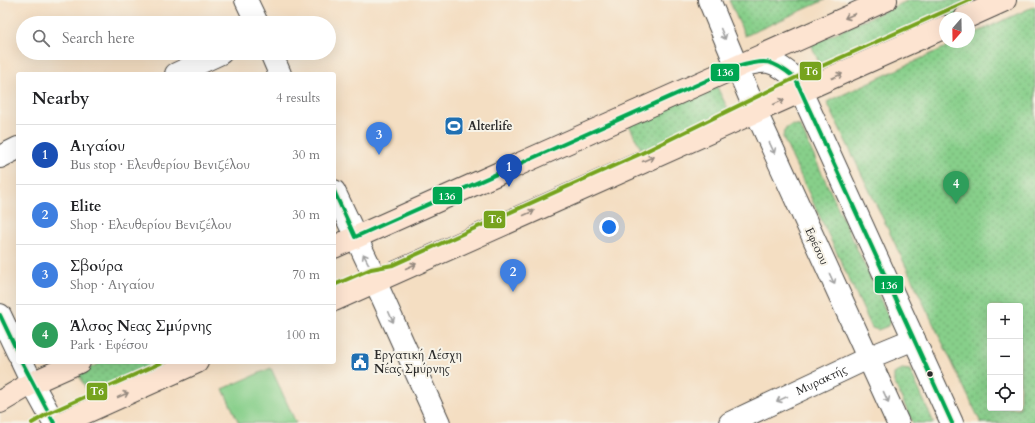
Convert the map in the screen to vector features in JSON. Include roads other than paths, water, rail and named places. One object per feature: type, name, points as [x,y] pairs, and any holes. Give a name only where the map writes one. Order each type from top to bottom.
[{"type":"main road","points":[[336,246],[886,0]]},
{"type":"main road","points":[[975,14],[1005,0]]},
{"type":"main road","points":[[336,299],[939,30]]},
{"type":"main road","points":[[0,402],[32,383],[75,364]]},
{"type":"main road","points":[[62,423],[192,364]]},
{"type":"street","points":[[246,0],[254,16]]},
{"type":"street","name":"Εφέσου","points":[[709,0],[756,112],[898,423]]},
{"type":"street","points":[[180,72],[206,60]]},
{"type":"street","points":[[274,60],[279,72]]},
{"type":"street","points":[[737,67],[758,61],[776,64],[795,78],[952,423]]},
{"type":"street","points":[[0,157],[16,149]]},
{"type":"street","points":[[336,195],[371,269],[439,423]]},
{"type":"street","points":[[0,315],[16,349]]},
{"type":"street","name":"Μυρακτής","points":[[730,423],[868,358],[914,339]]},
{"type":"street","points":[[23,364],[54,423]]},
{"type":"place","name":"Alterlife","points":[[454,126]]},
{"type":"place","name":"Σβούρα","points":[[379,155]]},
{"type":"place","name":"Αιγαίου","points":[[509,187]]},
{"type":"place","name":"Άλσος Νεας Σμύρνης","points":[[956,204]]},
{"type":"place","name":"Elite","points":[[513,292]]},
{"type":"place","name":"Εργατική Λέσχη Νέας Σμύρνης","points":[[360,362]]}]
